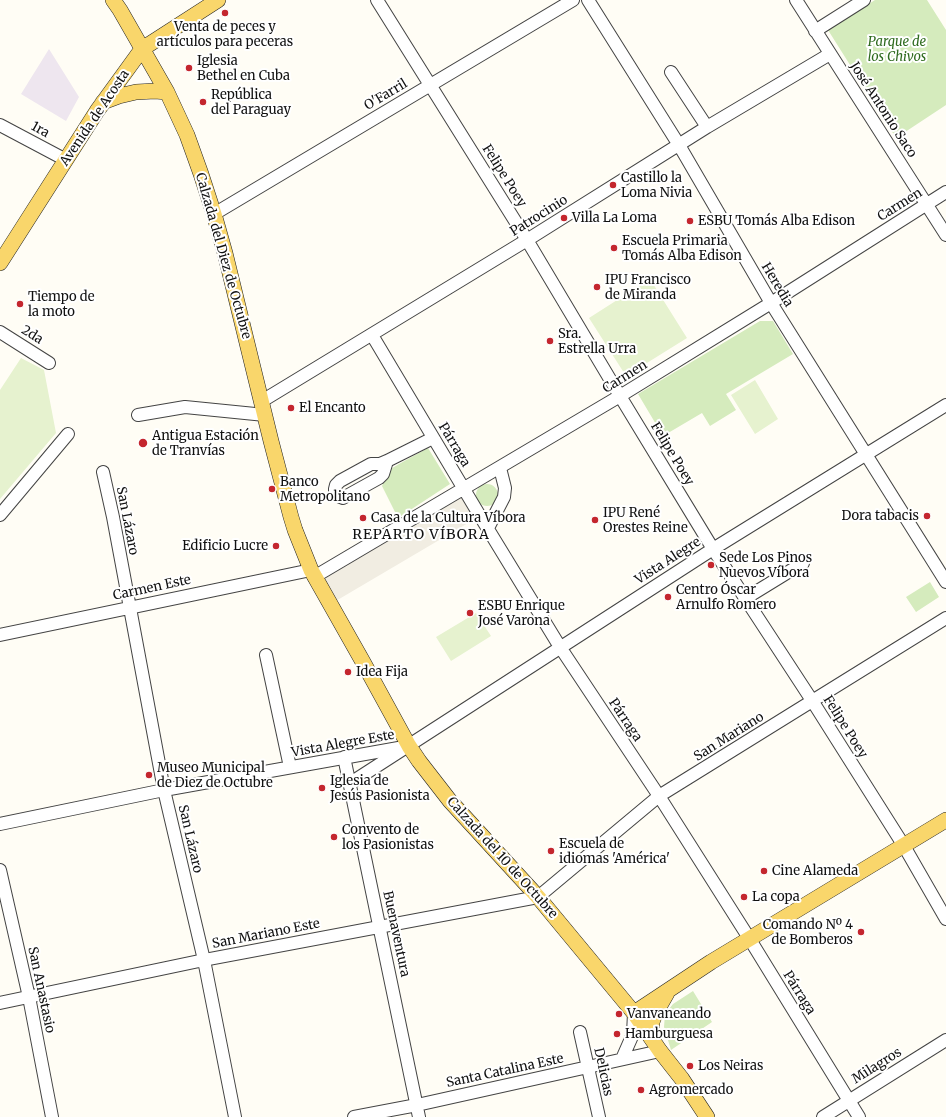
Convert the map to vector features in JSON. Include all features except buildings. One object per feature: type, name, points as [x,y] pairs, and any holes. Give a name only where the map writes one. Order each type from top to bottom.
[{"type":"main road","points":[[114,0],[167,92]]},
{"type":"main road","name":"Avenida de Acosta","points":[[0,263],[97,111],[142,49],[218,0]]},
{"type":"main road","points":[[103,102],[136,92],[167,92]]},
{"type":"main road","name":"Calzada del Diez de Octubre","points":[[167,92],[187,135],[214,214],[263,408]]},
{"type":"main road","name":"Calzada del 10 de Octubre","points":[[263,408],[293,524],[312,573],[409,746],[450,801],[538,896],[634,1013],[660,1051],[682,1079],[707,1117]]},
{"type":"main road","points":[[634,1013],[749,938],[946,820]]},
{"type":"main road","points":[[651,1038],[651,1029],[655,1014],[671,988]]},
{"type":"street","points":[[196,14],[205,0]]},
{"type":"street","name":"Felipe Poey","points":[[377,0],[527,240],[713,549],[813,702],[904,846],[946,919]]},
{"type":"street","name":"O'Farril","points":[[214,214],[573,0]]},
{"type":"street","name":"Heredia","points":[[588,0],[679,145],[771,303],[946,582]]},
{"type":"street","name":"José Antonio Saco","points":[[796,0],[946,234]]},
{"type":"street","points":[[815,30],[864,0]]},
{"type":"street","name":"Patrocinio","points":[[263,408],[372,335],[679,145],[830,54]]},
{"type":"street","points":[[671,72],[707,128]]},
{"type":"street","name":"1ra","points":[[0,125],[66,160]]},
{"type":"street","name":"Carmen","points":[[312,573],[464,489],[620,396],[771,303],[946,192]]},
{"type":"street","name":"2da","points":[[0,332],[49,363]]},
{"type":"street","name":"Párraga","points":[[372,335],[560,647],[659,796],[850,1100],[859,1117]]},
{"type":"street","name":"Vista Alegre","points":[[409,746],[713,549],[946,405]]},
{"type":"street","points":[[138,415],[185,407],[263,408]]},
{"type":"street","points":[[0,515],[68,434]]},
{"type":"street","points":[[387,461],[433,438]]},
{"type":"street","points":[[488,528],[504,497],[505,488],[500,468]]},
{"type":"street","name":"San Lázaro","points":[[103,472],[113,516],[164,790],[204,960],[235,1117]]},
{"type":"street","points":[[746,598],[803,563]]},
{"type":"street","name":"Carmen Este","points":[[0,634],[129,607],[312,573]]},
{"type":"street","name":"San Mariano","points":[[538,896],[659,796],[813,702],[946,618]]},
{"type":"street","points":[[266,655],[290,767]]},
{"type":"street","name":"Vista Alegre Este","points":[[0,824],[164,790],[409,746]]},
{"type":"street","name":"Vista Alegre Este","points":[[349,784],[409,746]]},
{"type":"street","name":"Buenaventura","points":[[344,758],[419,1117]]},
{"type":"street","name":"San Anastasio","points":[[0,870],[29,997],[52,1117]]},
{"type":"street","name":"San Mariano Este","points":[[0,1003],[204,960],[538,896]]},
{"type":"street","points":[[622,1059],[633,1034],[634,1013]]},
{"type":"street","name":"Delicias","points":[[580,1032],[598,1117]]},
{"type":"street","name":"Milagros","points":[[823,1117],[946,1040]]},
{"type":"street","name":"Santa Catalina Este","points":[[354,1117],[588,1068],[660,1051]]},
{"type":"shaded area","points":[[49,49],[79,97],[66,121],[21,94]]},
{"type":"shaded area","points":[[464,489],[480,516],[329,605],[314,577]]},
{"type":"green space","name":"Parque de los Chivos","points":[[875,0],[927,0],[946,30],[946,105],[896,138],[828,30]]},
{"type":"green space","points":[[650,279],[687,338],[626,376],[589,318]]},
{"type":"green space","points":[[760,321],[773,321],[793,354],[726,394],[736,410],[710,426],[702,413],[663,436],[638,394]]},
{"type":"green space","points":[[21,358],[44,370],[56,433],[0,499],[0,390]]},
{"type":"green space","points":[[755,380],[778,419],[755,434],[731,395]]},
{"type":"green space","points":[[428,448],[450,484],[398,518],[382,486],[389,470]]},
{"type":"green space","points":[[487,484],[491,485],[497,491],[497,499],[491,505],[487,506],[483,505],[477,499],[476,495],[477,491],[483,485]]},
{"type":"green space","points":[[930,582],[939,597],[916,612],[906,597]]},
{"type":"green space","points":[[476,613],[491,636],[451,661],[436,637]]},
{"type":"green space","points":[[693,991],[712,1022],[671,1050],[664,1027],[665,1014],[673,1004]]},
{"type":"place","name":"Venta de peces y artículos para peceras","points":[[225,13]]},
{"type":"place","name":"Iglesia Bethel en Cuba","points":[[189,68]]},
{"type":"place","name":"República del Paraguay","points":[[203,102]]},
{"type":"place","name":"Castillo la Loma Nivia","points":[[613,185]]},
{"type":"place","name":"Villa La Loma","points":[[564,218]]},
{"type":"place","name":"ESBU Tomás Alba Edison","points":[[690,221]]},
{"type":"place","name":"Escuela Primaria Tomás Alba Edison","points":[[614,248]]},
{"type":"place","name":"IPU Francisco de Miranda","points":[[597,287]]},
{"type":"place","name":"Tiempo de la moto","points":[[20,304]]},
{"type":"place","name":"Sra. Estrella Urra","points":[[550,341]]},
{"type":"place","name":"El Encanto","points":[[291,408]]},
{"type":"place","name":"Antigua Estación de Tranvías","points":[[143,443]]},
{"type":"place","name":"Banco Metropolitano","points":[[272,489]]},
{"type":"place","name":"Dora tabacis","points":[[927,516]]},
{"type":"place","name":"Casa de la Cultura Víbora","points":[[363,518]]},
{"type":"place","name":"IPU René Orestes Reine","points":[[595,520]]},
{"type":"place","name":"Edificio Lucre","points":[[276,546]]},
{"type":"place","name":"Sede Los Pinos Nuevos Víbora","points":[[711,565]]},
{"type":"place","name":"Centro Óscar Arnulfo Romero","points":[[668,597]]},
{"type":"place","name":"ESBU Enrique José Varona","points":[[470,613]]},
{"type":"place","name":"Idea Fija","points":[[348,672]]},
{"type":"place","name":"Museo Municipal de Diez de Octubre","points":[[149,775]]},
{"type":"place","name":"Iglesia de Jesús Pasionista","points":[[322,788]]},
{"type":"place","name":"Convento de los Pasionistas","points":[[334,837]]},
{"type":"place","name":"Escuela de idiomas 'América'","points":[[551,851]]},
{"type":"place","name":"Cine Alameda","points":[[764,871]]},
{"type":"place","name":"La copa","points":[[744,897]]},
{"type":"place","name":"Comando Nº 4 de Bomberos","points":[[861,932]]},
{"type":"place","name":"Vanvaneando","points":[[619,1014]]},
{"type":"place","name":"Hamburguesa","points":[[617,1034]]},
{"type":"place","name":"Los Neiras","points":[[690,1066]]},
{"type":"place","name":"Agromercado","points":[[641,1090]]},
{"type":"district","name":"REPARTO VÍBORA","points":[[421,535]]}]
